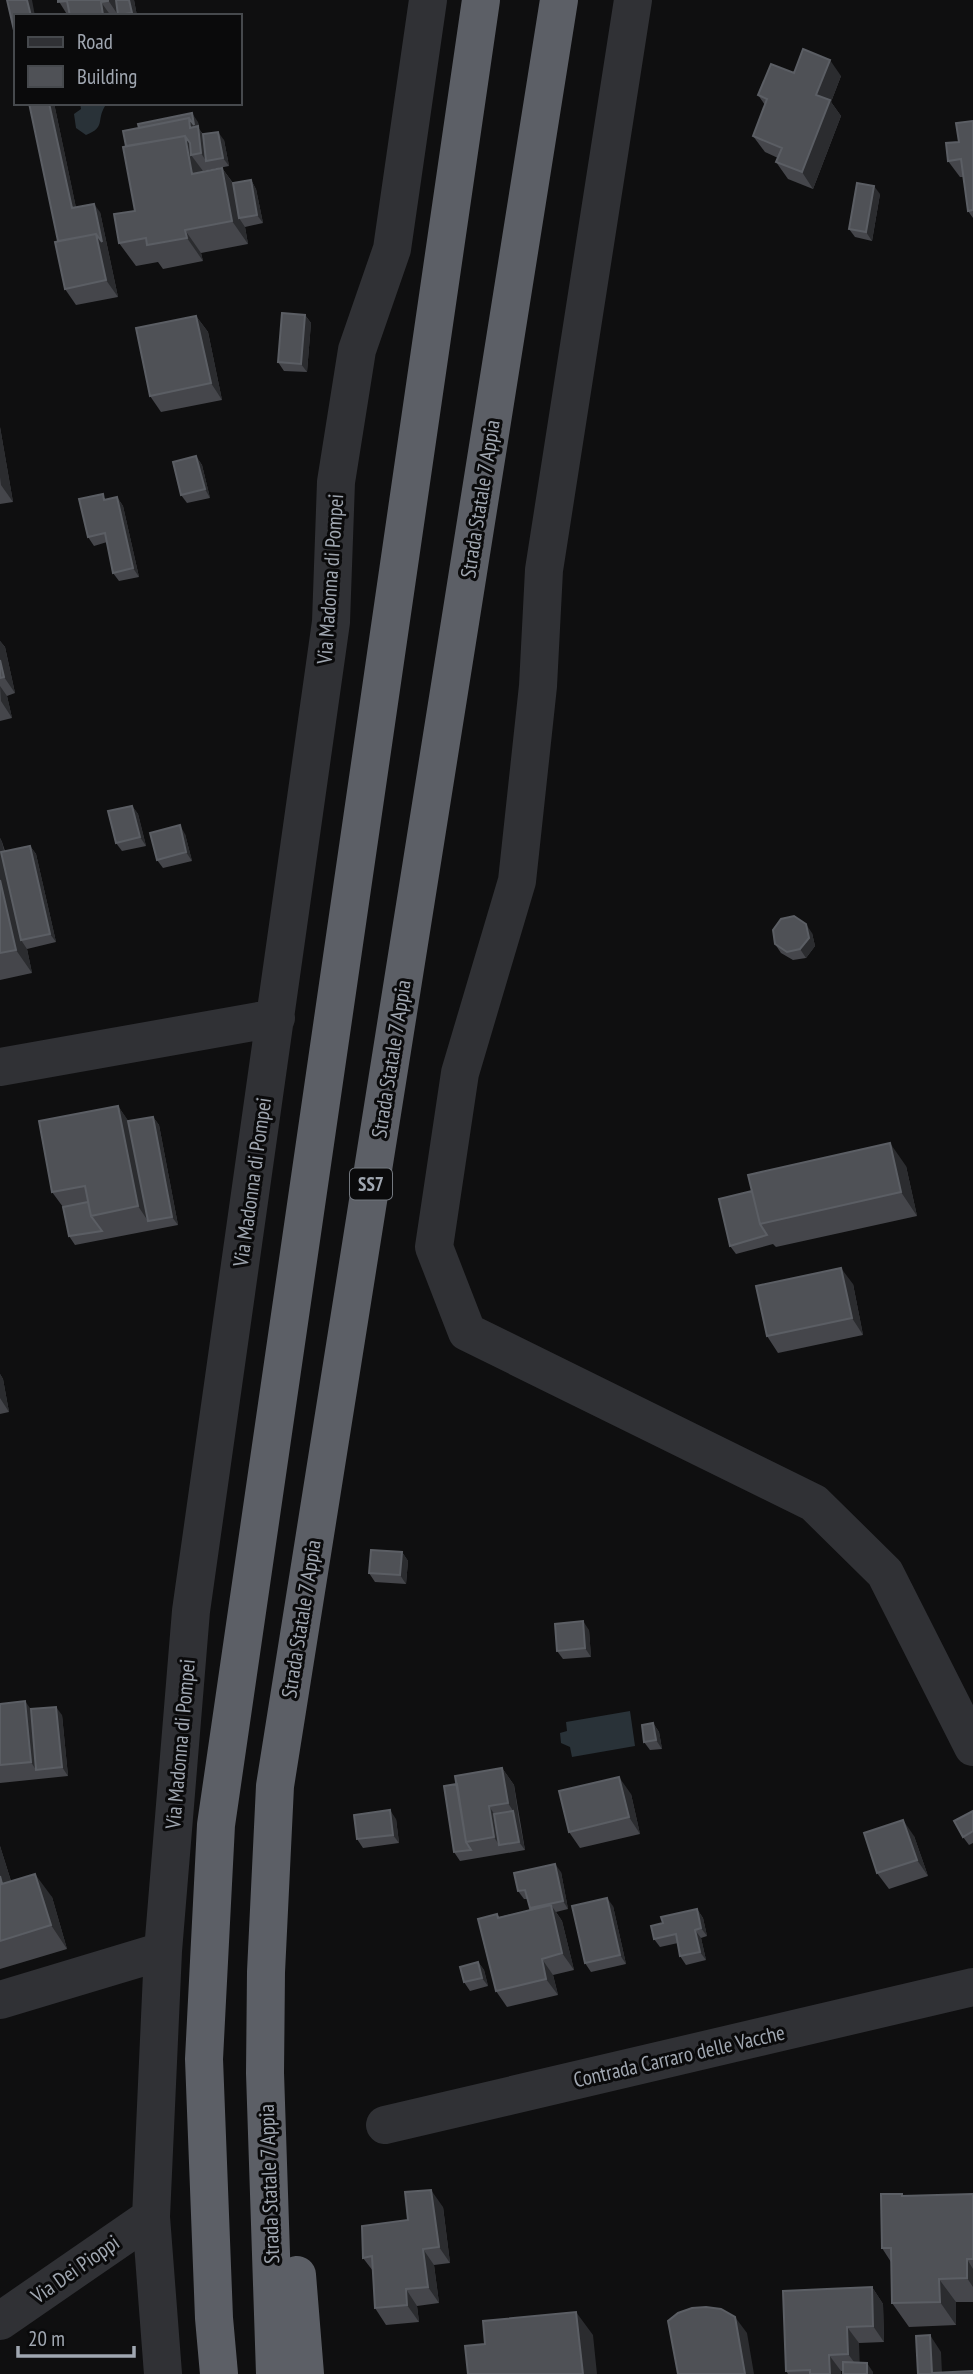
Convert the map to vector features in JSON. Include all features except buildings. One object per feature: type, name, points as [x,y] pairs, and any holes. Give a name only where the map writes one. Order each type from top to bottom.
[{"type":"highway","points":[[219,2374],[214,2318],[204,2059],[216,1825],[481,0]]},
{"type":"highway","name":"Strada Statale 7 Appia","points":[[275,2374],[265,2073],[266,1972],[275,1786],[559,0]]},
{"type":"highway","points":[[265,2073],[291,2180],[305,2374]]},
{"type":"street","name":"Via Madonna di Pompei","points":[[163,2374],[151,2217],[163,1951],[191,1611],[331,622],[336,482],[357,350],[392,248],[428,0]]},
{"type":"street","points":[[633,0],[544,570],[538,686],[517,881],[460,1073],[434,1247],[467,1332],[814,1503],[885,1573],[973,1747]]},
{"type":"street","points":[[0,1067],[276,1018]]},
{"type":"street","points":[[0,2000],[163,1951]]},
{"type":"street","name":"Contrada Carraro delle Vacche","points":[[385,2125],[973,1987]]},
{"type":"street","name":"Via Dei Pioppi","points":[[0,2321],[151,2217]]},
{"type":"shaded area","points":[[80,105],[109,105],[102,111],[96,129],[86,135],[76,128],[74,114],[81,109]]},
{"type":"shaded area","points":[[630,1711],[635,1746],[572,1757],[570,1747],[561,1743],[560,1733],[567,1731],[566,1722]]}]
